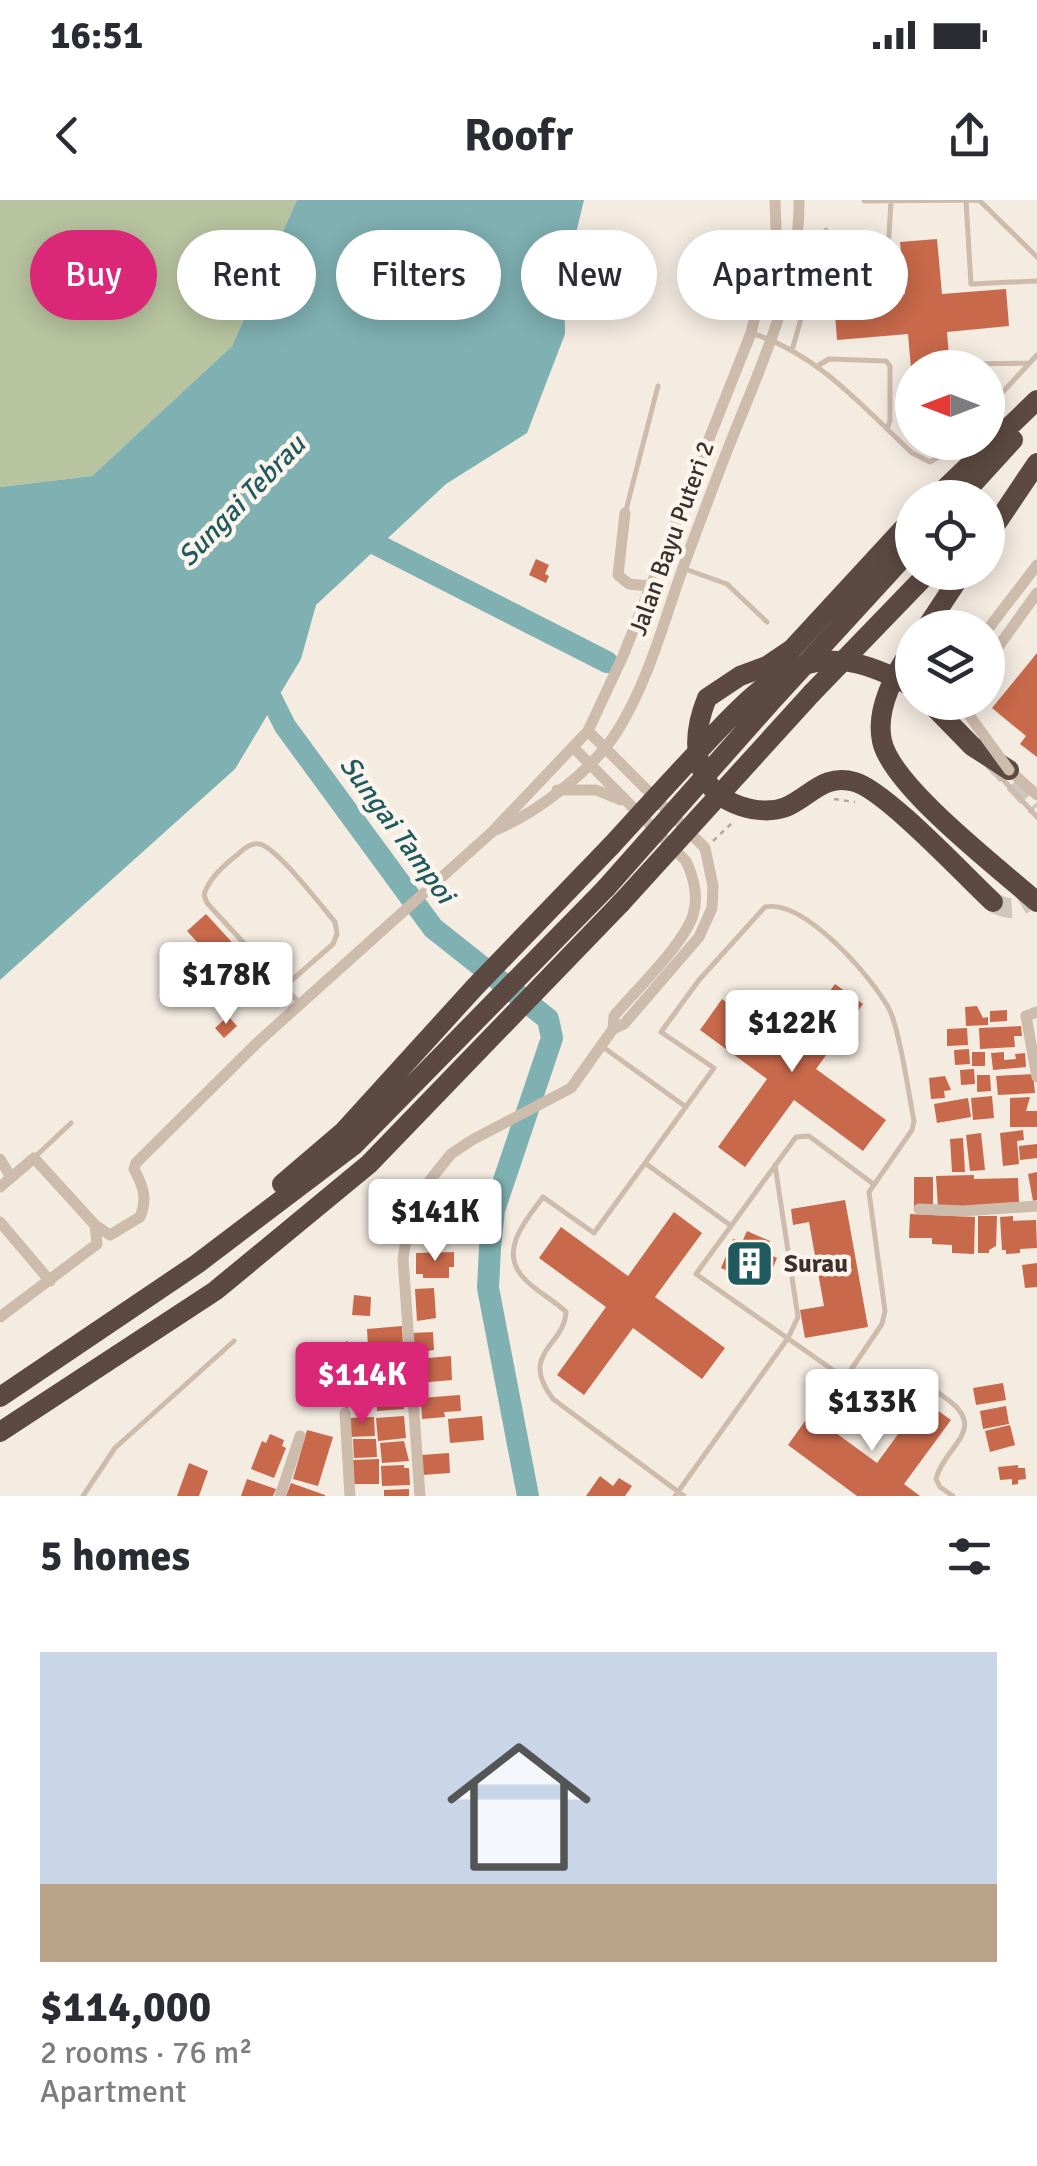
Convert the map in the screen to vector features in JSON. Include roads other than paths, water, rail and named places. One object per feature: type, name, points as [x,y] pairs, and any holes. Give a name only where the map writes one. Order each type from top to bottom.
[{"type":"highway","points":[[954,480],[1037,400]]},
{"type":"highway","points":[[976,480],[1037,414]]},
{"type":"highway","points":[[1005,496],[1037,463]]},
{"type":"highway","points":[[1005,511],[1037,463]]},
{"type":"highway","points":[[895,537],[792,649],[707,698],[697,735],[697,761],[708,785],[730,802],[754,810],[784,808],[823,782],[855,782],[883,798],[993,902]]},
{"type":"highway","points":[[0,1397],[198,1264],[349,1138],[606,888],[895,567]]},
{"type":"highway","points":[[0,1432],[214,1291],[369,1164],[621,903],[812,693],[912,590]]},
{"type":"highway","points":[[349,1138],[474,988],[750,696],[784,672],[827,660],[860,663],[895,674]]},
{"type":"highway","points":[[895,690],[885,700],[881,723],[882,744],[895,768],[912,790],[1037,902]]},
{"type":"highway","points":[[947,720],[972,746],[1009,770]]},
{"type":"street","name":"Jalan Bayu Puteri 2","points":[[95,1224],[114,1235],[140,1218],[144,1186],[135,1164],[258,1042],[492,832],[588,731],[623,656],[752,333],[776,229],[775,200]]},
{"type":"street","name":"Jalan Bayu Puteri 2","points":[[492,832],[523,818],[589,765],[620,728],[656,646],[682,568],[772,340],[792,264],[800,221],[799,200]]},
{"type":"street","points":[[625,513],[618,574],[629,584],[649,586]]},
{"type":"street","points":[[1003,610],[1037,565]]},
{"type":"street","points":[[1005,638],[1037,593]]},
{"type":"street","points":[[973,720],[1009,770],[1037,795]]},
{"type":"street","points":[[420,1496],[404,1276],[404,1234],[419,1194],[452,1154],[571,1088],[613,1029],[624,1024],[698,937],[712,908],[713,886],[705,848],[588,731]]},
{"type":"street","points":[[573,748],[686,862],[696,894],[693,916],[683,934],[614,1016],[613,1029]]},
{"type":"street","points":[[558,790],[596,790],[632,806]]},
{"type":"street","points":[[1037,1012],[1026,1016],[1037,1076]]},
{"type":"street","points":[[0,1187],[34,1158],[95,1224],[97,1244],[0,1317]]},
{"type":"street","points":[[0,1159],[11,1177]]},
{"type":"street","points":[[919,1209],[964,1211],[1037,1206]]},
{"type":"street","points":[[0,1222],[50,1281]]},
{"type":"street","points":[[344,1414],[350,1496]]},
{"type":"street","points":[[280,1496],[300,1436]]},
{"type":"lane","points":[[966,200],[970,284],[1037,282]]},
{"type":"lane","points":[[864,201],[979,200],[1037,256]]},
{"type":"lane","points":[[889,230],[891,201]]},
{"type":"lane","points":[[792,348],[801,320]]},
{"type":"lane","points":[[752,333],[792,348],[819,365],[895,436]]},
{"type":"lane","points":[[1005,389],[1037,354]]},
{"type":"lane","points":[[819,365],[829,359],[886,360],[890,366],[887,429]]},
{"type":"lane","points":[[1005,363],[1029,363]]},
{"type":"lane","points":[[625,513],[658,386]]},
{"type":"lane","points":[[682,568],[727,584],[767,622]]},
{"type":"lane","points":[[972,746],[1037,816]]},
{"type":"lane","points":[[284,987],[333,944],[338,934],[335,922],[283,862],[263,844],[254,843],[226,864],[206,885],[204,895],[284,987],[302,1005]]},
{"type":"lane","points":[[775,1165],[798,1318],[679,1495],[553,1399],[544,1388],[542,1355],[566,1321],[566,1312],[522,1278],[516,1265],[516,1235],[543,1197],[594,1233],[714,1068],[661,1032],[700,980],[760,911],[771,905],[816,924],[890,1008],[914,1121],[912,1130],[869,1192],[885,1310],[882,1324],[846,1377]]},
{"type":"lane","points":[[601,1046],[686,1107]]},
{"type":"lane","points":[[34,1158],[71,1124]]},
{"type":"lane","points":[[872,1184],[804,1134],[796,1137],[696,1274],[887,1408],[913,1378],[961,1410],[966,1425],[936,1479],[953,1496]]},
{"type":"lane","points":[[646,1162],[730,1225]]},
{"type":"lane","points":[[83,1496],[115,1448],[234,1340]]},
{"type":"water","name":"Sungai Tebrau","points":[[297,200],[584,200],[577,230],[521,230],[521,320],[565,320],[565,334],[527,433],[446,484],[316,605],[301,659],[235,769],[0,980],[0,487],[92,476],[232,346],[244,320],[316,320],[316,230],[284,230]]},
{"type":"waterway","points":[[352,532],[607,662]]},
{"type":"waterway","name":"Sungai Tampoi","points":[[261,678],[285,726],[433,928],[548,1019],[552,1038],[494,1210],[488,1288],[528,1496]]},
{"type":"tunnel","points":[[993,761],[1037,807]]},
{"type":"tunnel","points":[[993,902],[1006,908],[1016,907],[1037,893]]},
{"type":"place","name":"Surau","points":[[749,1263]]}]
